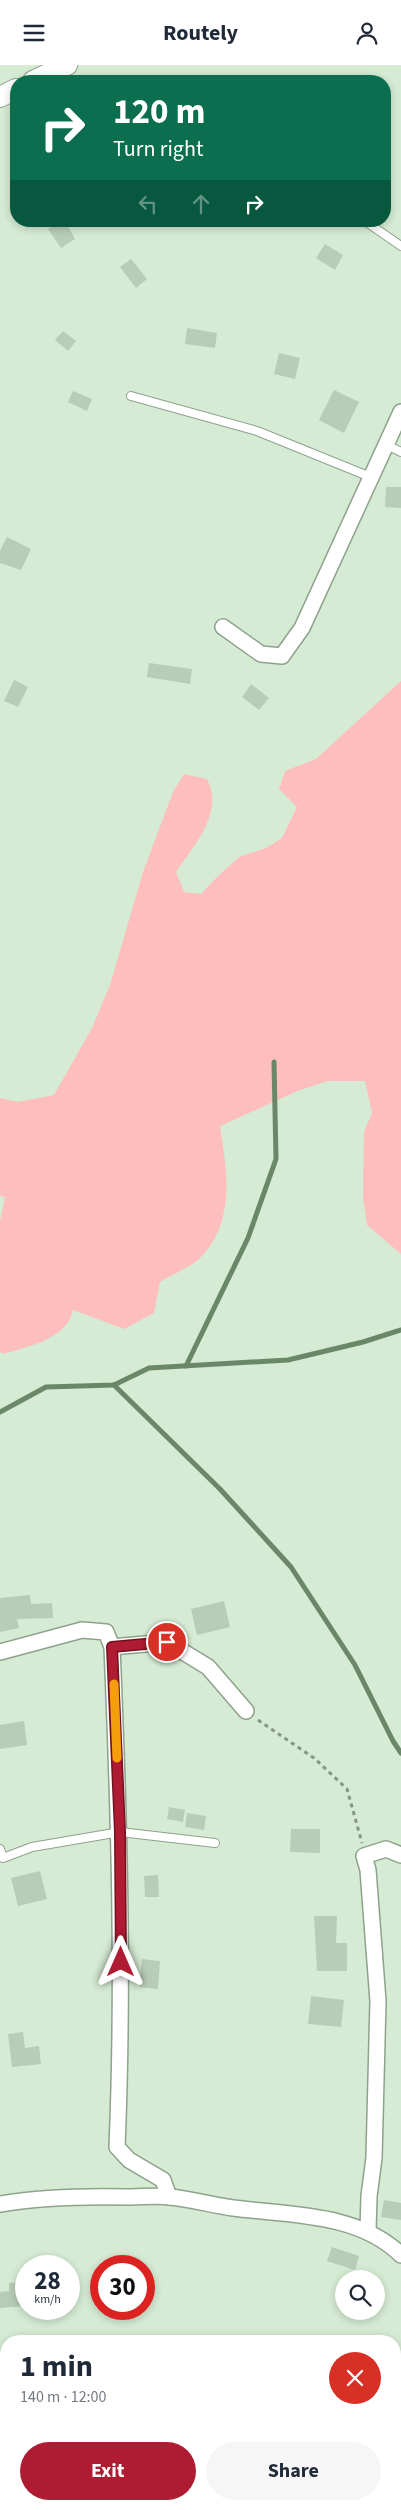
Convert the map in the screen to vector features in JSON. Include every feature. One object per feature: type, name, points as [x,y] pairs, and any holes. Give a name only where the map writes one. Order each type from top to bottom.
[{"type":"street","points":[[46,75],[67,65]]},
{"type":"street","points":[[222,627],[261,654],[282,656],[302,628],[373,478],[401,412]]},
{"type":"street","points":[[0,1652],[82,1630],[106,1632],[112,1647],[120,1832],[121,2055],[117,2147],[129,2160],[163,2181],[169,2197]]},
{"type":"street","points":[[112,1647],[167,1642],[208,1667],[246,1711]]},
{"type":"street","points":[[368,2231],[368,2196],[374,2158],[378,2001],[368,1870],[364,1855],[386,1849],[401,1855]]},
{"type":"street","points":[[0,2204],[23,2200],[100,2196],[169,2197],[232,2208],[300,2214],[368,2231],[392,2246],[401,2255]]},
{"type":"lane","points":[[374,227],[401,246]]},
{"type":"lane","points":[[131,396],[257,431],[373,478]]},
{"type":"lane","points":[[387,445],[401,452]]},
{"type":"lane","points":[[0,1849],[3,1858],[32,1847],[120,1832],[215,1843]]},
{"type":"path","points":[[246,1711],[314,1758],[347,1789],[358,1823],[364,1855]]},
{"type":"shaded area","points":[[401,681],[401,1254],[367,1225],[363,1197],[364,1132],[372,1113],[365,1081],[328,1081],[300,1090],[220,1126],[225,1161],[226,1195],[219,1229],[211,1244],[200,1258],[160,1282],[154,1313],[124,1329],[73,1310],[69,1320],[55,1335],[24,1348],[4,1354],[0,1352],[0,1221],[5,1197],[0,1196],[0,1098],[18,1102],[54,1095],[92,1028],[110,985],[143,872],[173,792],[184,774],[207,779],[211,792],[210,816],[205,828],[176,872],[184,892],[201,894],[239,857],[266,848],[282,838],[297,807],[279,789],[285,771],[316,759]]},
{"type":"building","points":[[51,227],[68,227],[75,239],[61,248],[48,229]]},
{"type":"building","points":[[325,244],[343,255],[335,270],[316,258]]},
{"type":"building","points":[[131,259],[147,279],[136,288],[120,267]]},
{"type":"building","points":[[187,328],[217,333],[215,348],[185,344]]},
{"type":"building","points":[[63,331],[76,341],[68,351],[55,340]]},
{"type":"building","points":[[279,353],[300,358],[295,379],[274,374]]},
{"type":"building","points":[[334,390],[359,402],[344,433],[319,420]]},
{"type":"building","points":[[73,391],[92,399],[87,411],[68,402]]},
{"type":"building","points":[[386,487],[401,487],[401,508],[385,507]]},
{"type":"building","points":[[7,537],[31,549],[21,570],[0,563],[0,551]]},
{"type":"building","points":[[149,663],[192,669],[190,684],[147,677]]},
{"type":"building","points":[[14,680],[28,687],[18,707],[4,701]]},
{"type":"building","points":[[251,684],[269,698],[259,710],[242,697]]},
{"type":"building","points":[[30,1595],[31,1604],[52,1603],[53,1618],[17,1619],[19,1628],[0,1632],[0,1598]]},
{"type":"building","points":[[224,1601],[230,1627],[197,1635],[191,1609]]},
{"type":"building","points":[[24,1721],[27,1745],[0,1749],[0,1725]]},
{"type":"building","points":[[169,1807],[185,1810],[183,1822],[167,1819]]},
{"type":"building","points":[[187,1813],[206,1816],[204,1830],[185,1827]]},
{"type":"building","points":[[291,1829],[320,1829],[320,1853],[290,1852]]},
{"type":"building","points":[[40,1871],[47,1899],[18,1906],[11,1878]]},
{"type":"building","points":[[158,1875],[159,1897],[145,1897],[144,1876]]},
{"type":"building","points":[[314,1916],[337,1916],[336,1943],[347,1943],[347,1971],[317,1971]]},
{"type":"building","points":[[142,1959],[160,1961],[158,1989],[139,1987]]},
{"type":"building","points":[[311,1996],[344,2000],[341,2027],[308,2024]]},
{"type":"building","points":[[23,2032],[25,2048],[39,2046],[41,2064],[12,2067],[8,2034]]},
{"type":"building","points":[[384,2200],[401,2203],[401,2220],[381,2217]]},
{"type":"building","points":[[332,2247],[359,2256],[355,2270],[327,2261]]},
{"type":"building","points":[[9,2283],[15,2283],[15,2307],[0,2308],[0,2292],[9,2291]]},
{"type":"waterway","points":[[186,1366],[248,1238],[276,1159],[274,1062]]},
{"type":"waterway","points":[[0,1412],[46,1387],[114,1385],[149,1368],[288,1360],[363,1342],[401,1330]]},
{"type":"waterway","points":[[114,1385],[220,1489],[291,1567],[355,1665],[393,1741],[401,1753]]},
{"type":"slow traffic","points":[[114,1684],[117,1758]]},
{"type":"route","points":[[121,1962],[120,1832],[112,1647],[167,1642]]}]
